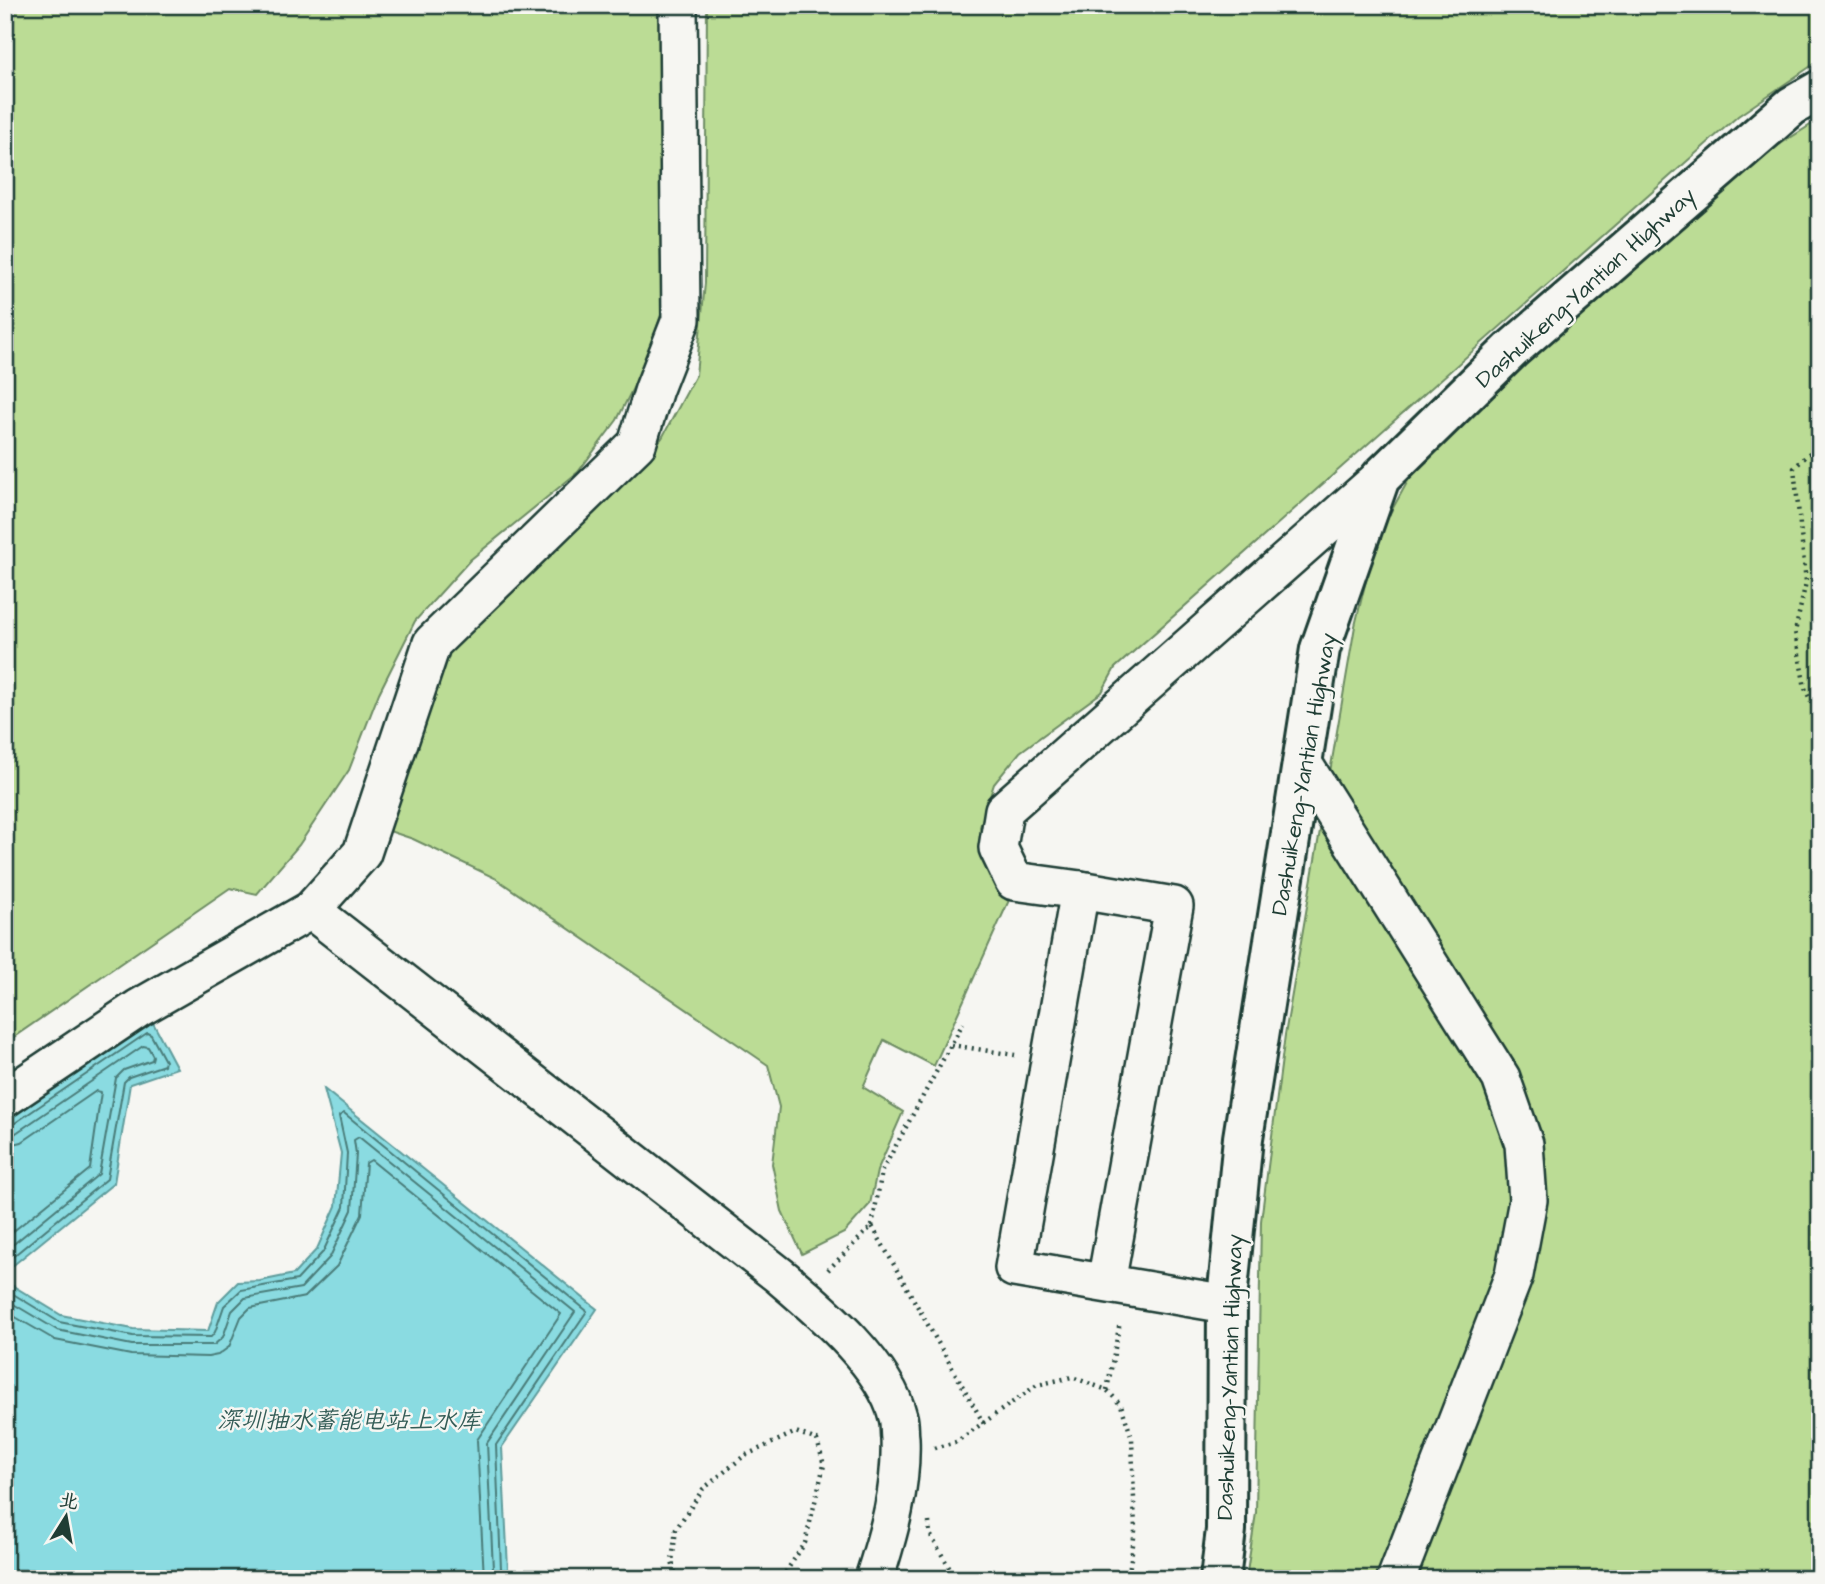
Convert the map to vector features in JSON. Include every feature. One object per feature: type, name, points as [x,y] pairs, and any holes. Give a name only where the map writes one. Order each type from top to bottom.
[{"type":"main road","name":"Dashuikeng-Yantian Highway","points":[[1220,1579],[1226,1530],[1227,1304],[1243,1138],[1320,649],[1380,478],[1511,350],[1792,106],[1820,90]]},
{"type":"street","points":[[5,1098],[139,1008],[311,910],[362,852],[432,643],[637,444],[654,389],[681,320],[678,5]]},
{"type":"street","points":[[1106,1283],[1174,906],[1014,881],[998,848],[1004,810],[1380,478]]},
{"type":"street","points":[[1303,762],[1501,1078],[1524,1144],[1528,1200],[1514,1275],[1396,1579]]},
{"type":"street","points":[[1080,890],[1014,1268],[1227,1304]]},
{"type":"street","points":[[311,910],[803,1296],[852,1342],[877,1376],[898,1418],[901,1461],[891,1526],[874,1579]]},
{"type":"path","points":[[1820,443],[1794,468],[1806,582],[1795,632],[1805,688],[1820,723]]},
{"type":"path","points":[[803,1296],[872,1226],[882,1171],[963,1023]]},
{"type":"path","points":[[951,1045],[1050,1060]]},
{"type":"path","points":[[872,1226],[984,1424]]},
{"type":"path","points":[[1107,1390],[1121,1317]]},
{"type":"path","points":[[924,1451],[956,1442],[1037,1385],[1072,1377],[1107,1390],[1121,1405],[1132,1438],[1135,1531],[1128,1579]]},
{"type":"path","points":[[677,1579],[672,1562],[676,1529],[703,1489],[744,1456],[796,1432],[817,1440],[824,1465],[805,1543],[781,1579]]},
{"type":"path","points":[[929,1520],[930,1534],[950,1569],[948,1579]]},
{"type":"green space","points":[[5,5],[674,5],[667,296],[645,364],[617,420],[578,472],[470,560],[415,621],[379,693],[349,770],[299,845],[257,894],[230,888],[5,1043]]},
{"type":"green space","points":[[707,5],[1820,5],[1820,60],[1738,116],[1115,668],[1102,692],[1020,752],[994,784],[980,827],[988,863],[1015,887],[934,1066],[884,1040],[863,1087],[903,1112],[877,1171],[870,1204],[844,1233],[802,1254],[782,1211],[772,1164],[779,1107],[768,1065],[495,878],[413,839],[380,828],[449,644],[509,582],[617,491],[662,438],[696,375],[705,283]]},
{"type":"green space","points":[[1820,119],[1820,1579],[1246,1579],[1256,1513],[1261,1221],[1285,1035],[1355,626],[1367,576],[1384,524],[1423,454],[1654,243],[1766,153]]},
{"type":"water","points":[[152,1021],[177,1068],[130,1084],[114,1183],[5,1272],[5,1121]]},
{"type":"water","name":"深圳抽水蓄能电站上水库","points":[[324,1089],[597,1309],[502,1447],[508,1569],[515,1579],[5,1579],[5,1281],[61,1315],[133,1329],[208,1331],[218,1302],[238,1282],[260,1281],[294,1274],[317,1249],[336,1206],[341,1153]]}]
